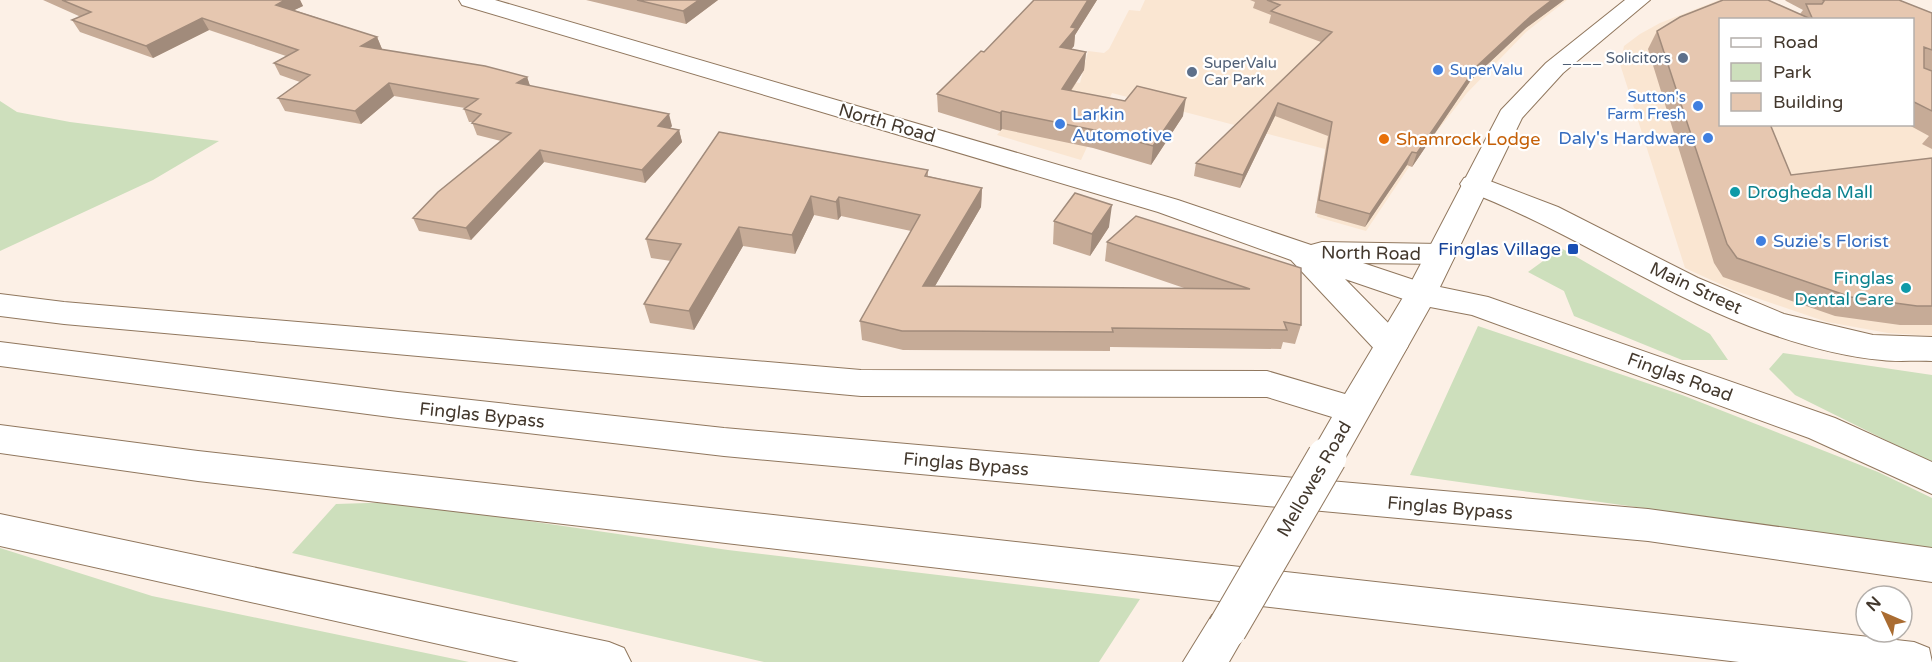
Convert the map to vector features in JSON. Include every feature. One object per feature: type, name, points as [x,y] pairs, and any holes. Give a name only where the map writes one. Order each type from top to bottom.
[{"type":"main road","name":"North Road","points":[[470,0],[1168,206],[1421,294]]},
{"type":"main road","name":"Mellowes Road","points":[[1216,645],[1421,294],[1510,116],[1527,94],[1572,51],[1640,0]]},
{"type":"main road","name":"Main Street","points":[[1474,184],[1547,212],[1647,265],[1759,318],[1805,333],[1874,348],[1932,349]]},
{"type":"main road","name":"North Road","points":[[1302,252],[1361,251],[1441,254]]},
{"type":"main road","name":"North Road","points":[[1302,252],[1391,346]]},
{"type":"main road","name":"Finglas Road","points":[[1421,294],[1477,305],[1822,428],[1932,479]]},
{"type":"main road","points":[[0,304],[64,313],[861,382],[1267,384],[1299,392],[1354,411]]},
{"type":"main road","name":"Finglas Bypass","points":[[0,354],[398,405],[724,442],[1648,525],[1932,565]]},
{"type":"main road","points":[[0,439],[198,466],[1914,662]]},
{"type":"main road","points":[[0,530],[609,662]]},
{"type":"shaded area","points":[[1145,0],[1567,0],[1526,32],[1467,93],[1409,167],[1366,231],[1317,217],[1325,149],[1112,93],[1081,160],[997,135],[1037,88],[1050,78],[1080,83],[1088,51],[1104,53],[1109,49],[1129,10],[1140,11]]},
{"type":"shaded area","points":[[1719,0],[1735,0],[1722,18],[1719,18],[1719,126],[1914,126],[1914,121],[1932,91],[1932,336],[1888,333],[1827,322],[1733,290],[1685,268],[1620,64],[1624,46],[1660,23]]},
{"type":"green space","points":[[0,101],[17,112],[70,122],[219,141],[153,180],[0,251]]},
{"type":"green space","points":[[1561,248],[1710,334],[1728,360],[1682,360],[1574,316],[1564,291],[1528,272]]},
{"type":"green space","points":[[1478,326],[1682,395],[1878,472],[1932,498],[1932,549],[1410,475]]},
{"type":"green space","points":[[1783,353],[1932,375],[1932,463],[1795,395],[1769,369]]},
{"type":"green space","points":[[399,502],[728,550],[1140,599],[1099,662],[764,662],[292,553],[336,504]]},
{"type":"green space","points":[[0,548],[152,596],[469,662],[0,662]]},
{"type":"building","points":[[62,0],[285,0],[276,5],[377,37],[361,46],[485,66],[527,77],[517,83],[669,114],[658,126],[679,130],[642,170],[540,150],[466,228],[413,218],[438,192],[511,133],[472,123],[481,114],[464,109],[478,99],[389,83],[355,111],[278,98],[310,75],[274,63],[298,50],[202,18],[146,46],[72,20],[91,12]]},
{"type":"building","points":[[637,0],[699,0],[683,11]]},
{"type":"building","points":[[1034,0],[1088,0],[1071,27],[1076,28],[1060,47],[1086,52],[1062,89],[1125,101],[1137,86],[1186,98],[1153,146],[1094,130],[1002,111],[1000,113],[937,94],[981,51],[984,52]]},
{"type":"building","points":[[1267,0],[1552,0],[1531,16],[1476,67],[1417,153],[1412,152],[1370,214],[1319,200],[1332,122],[1278,103],[1243,175],[1196,163],[1332,32],[1271,11],[1280,5]]},
{"type":"building","points":[[1723,0],[1768,0],[1808,18],[1719,18],[1719,126],[1771,126],[1791,175],[1932,158],[1932,306],[1851,297],[1737,258],[1727,244],[1657,31],[1680,17]]},
{"type":"building","points":[[1899,0],[1932,13],[1932,50],[1924,47],[1924,68],[1932,71],[1932,111],[1914,102],[1914,18],[1812,18],[1806,4],[1822,4],[1824,1]]},
{"type":"building","points":[[719,132],[928,170],[925,176],[982,188],[923,286],[1250,289],[1107,242],[1136,216],[1301,268],[1301,325],[1284,322],[1287,330],[1112,328],[1113,332],[902,331],[860,321],[920,215],[839,197],[836,202],[811,196],[792,235],[739,227],[689,311],[644,304],[681,244],[646,239]]},
{"type":"building","points":[[1075,193],[1112,205],[1092,234],[1054,221]]},
{"type":"place","name":"____ Solicitors","points":[[1683,58]]},
{"type":"place","name":"SuperValu","points":[[1438,70]]},
{"type":"place","name":"SuperValu Car Park","points":[[1192,72]]},
{"type":"place","name":"Sutton's Farm Fresh","points":[[1698,106]]},
{"type":"place","name":"Larkin Automotive","points":[[1060,124]]},
{"type":"place","name":"Daly's Hardware","points":[[1708,138]]},
{"type":"place","name":"Shamrock Lodge","points":[[1384,139]]},
{"type":"place","name":"Drogheda Mall","points":[[1735,192]]},
{"type":"place","name":"Suzie's Florist","points":[[1761,241]]},
{"type":"place","name":"Finglas Village","points":[[1573,249]]},
{"type":"place","name":"Finglas Dental Care","points":[[1906,288]]}]
